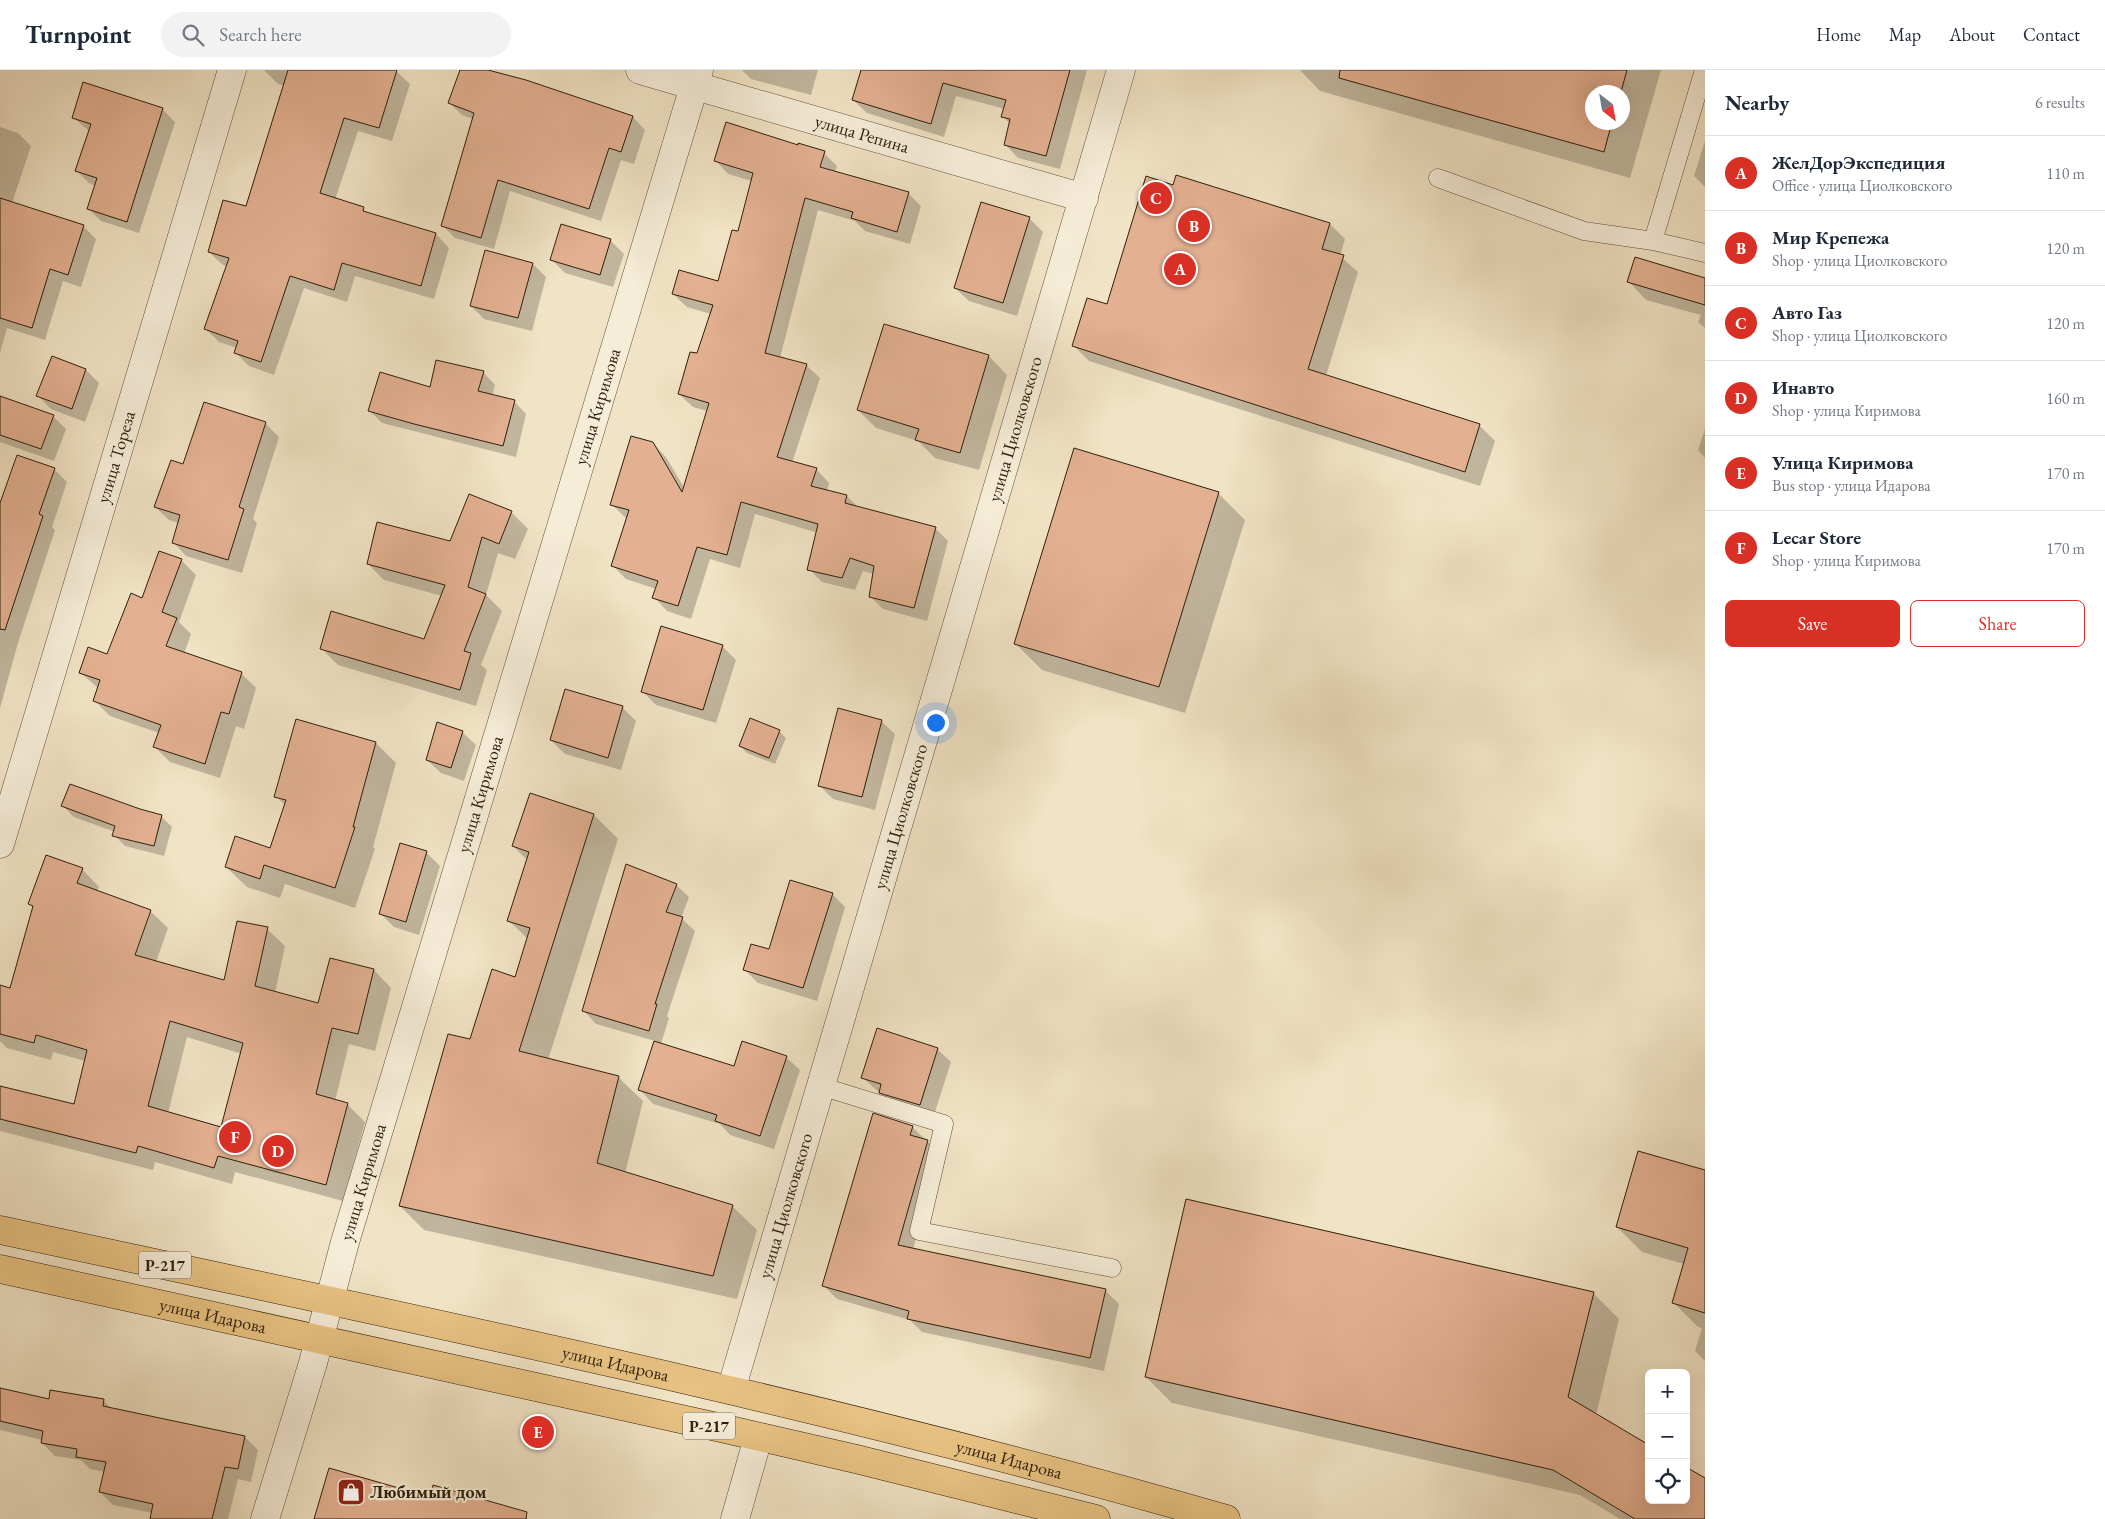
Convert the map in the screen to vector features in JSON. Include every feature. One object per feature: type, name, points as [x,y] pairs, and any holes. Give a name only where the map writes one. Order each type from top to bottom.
[{"type":"main road","name":"улица Идарова","points":[[0,1230],[329,1301],[398,1314],[731,1390],[1081,1477],[1226,1519]]},
{"type":"main road","name":"улица Идарова","points":[[0,1270],[320,1339],[856,1459],[1096,1519]]},
{"type":"street","name":"улица Тореза","points":[[0,844],[232,70]]},
{"type":"street","name":"улица Репина","points":[[640,70],[697,78],[1084,198]]},
{"type":"street","name":"улица Циолковского","points":[[731,1390],[1121,70]]},
{"type":"street","name":"улица Киримова","points":[[265,1519],[320,1339],[345,1242],[697,78]]},
{"type":"street","points":[[735,1519],[758,1438]]},
{"type":"lane","points":[[1653,241],[1704,70]]},
{"type":"lane","points":[[1438,178],[1584,231],[1653,241],[1705,253]]},
{"type":"lane","points":[[820,1086],[944,1124],[919,1231],[1112,1268]]},
{"type":"building","points":[[288,70],[397,70],[379,128],[344,118],[320,193],[364,207],[363,211],[436,233],[421,286],[342,263],[334,290],[290,276],[261,362],[234,353],[238,341],[204,329],[229,258],[208,252],[223,200],[246,206]]},
{"type":"building","points":[[460,70],[488,70],[526,80],[633,116],[621,152],[609,148],[589,209],[498,180],[481,238],[441,226],[474,113],[448,103]]},
{"type":"building","points":[[861,70],[1070,70],[1046,156],[1004,145],[1010,119],[1001,117],[1006,100],[943,83],[931,124],[852,100]]},
{"type":"building","points":[[1340,70],[1627,70],[1623,85],[1585,85],[1585,130],[1610,130],[1604,152],[1339,78]]},
{"type":"building","points":[[83,82],[163,108],[127,222],[87,209],[97,178],[75,171],[91,124],[72,118]]},
{"type":"building","points":[[726,122],[798,145],[798,143],[825,151],[820,167],[909,192],[897,232],[851,218],[853,212],[805,198],[765,353],[807,364],[777,457],[817,468],[811,486],[847,495],[845,503],[936,527],[914,608],[869,597],[874,566],[850,558],[842,578],[807,570],[818,524],[741,502],[727,555],[697,547],[678,606],[652,598],[658,581],[611,566],[629,510],[610,505],[631,436],[653,442],[682,492],[709,403],[678,394],[690,352],[697,353],[713,305],[672,294],[679,270],[718,281],[732,230],[738,231],[753,173],[714,161]]},
{"type":"building","points":[[1176,175],[1330,223],[1322,249],[1344,255],[1308,369],[1480,424],[1465,472],[1072,346],[1087,298],[1107,304],[1146,176],[1173,185]]},
{"type":"building","points":[[0,198],[84,225],[68,275],[50,269],[32,328],[0,318]]},
{"type":"building","points":[[981,202],[1030,217],[1003,303],[954,288]]},
{"type":"building","points":[[561,224],[611,239],[600,275],[550,260]]},
{"type":"building","points":[[485,250],[533,263],[518,318],[470,306]]},
{"type":"building","points":[[1635,257],[1705,278],[1705,305],[1627,282]]},
{"type":"building","points":[[884,324],[989,355],[960,453],[915,440],[919,429],[857,410]]},
{"type":"building","points":[[52,356],[86,369],[72,409],[36,396]]},
{"type":"building","points":[[436,360],[484,371],[478,391],[515,400],[503,446],[368,411],[380,372],[430,387]]},
{"type":"building","points":[[0,396],[54,415],[41,449],[0,435]]},
{"type":"building","points":[[204,402],[266,422],[239,507],[244,509],[228,560],[172,543],[180,515],[154,507],[171,460],[183,464]]},
{"type":"building","points":[[1074,448],[1219,492],[1159,687],[1014,644]]},
{"type":"building","points":[[17,455],[55,468],[39,514],[43,516],[5,630],[0,629],[0,503]]},
{"type":"building","points":[[469,494],[512,511],[499,544],[482,537],[468,587],[486,594],[464,651],[471,653],[460,690],[320,649],[331,611],[424,639],[445,585],[367,564],[377,522],[450,541]]},
{"type":"building","points":[[159,551],[182,559],[162,612],[177,618],[166,646],[242,672],[229,714],[221,712],[205,764],[153,747],[161,725],[93,701],[100,680],[79,673],[88,647],[107,654],[131,593],[142,598]]},
{"type":"building","points":[[661,626],[723,645],[703,710],[641,692]]},
{"type":"building","points":[[565,689],[623,706],[608,758],[550,740]]},
{"type":"building","points":[[838,708],[882,720],[862,797],[818,786]]},
{"type":"building","points":[[750,718],[780,730],[769,758],[739,746]]},
{"type":"building","points":[[296,719],[376,742],[353,827],[355,827],[335,888],[264,865],[260,879],[225,867],[235,836],[270,848],[286,800],[274,797]]},
{"type":"building","points":[[437,722],[463,731],[451,768],[426,760]]},
{"type":"building","points":[[70,784],[162,815],[154,846],[112,836],[115,826],[61,806]]},
{"type":"building","points":[[530,793],[594,814],[519,1051],[619,1076],[597,1163],[733,1205],[713,1276],[399,1206],[448,1034],[470,1039],[492,969],[515,977],[530,928],[507,921],[529,852],[512,846]]},
{"type":"building","points":[[400,843],[427,851],[406,922],[379,914]]},
{"type":"building","points":[[46,855],[83,868],[77,883],[151,910],[135,955],[224,980],[237,921],[268,927],[255,986],[318,1003],[330,958],[374,969],[358,1034],[332,1028],[316,1094],[348,1103],[326,1185],[218,1156],[214,1168],[138,1146],[136,1153],[0,1119],[0,1086],[74,1104],[87,1050],[36,1035],[34,1043],[0,1034],[0,985],[10,988],[33,906],[28,904]],"holes":[[[170,1021],[243,1043],[221,1127],[148,1106]]]},
{"type":"building","points":[[626,864],[677,884],[666,912],[683,917],[655,1004],[657,1004],[649,1031],[582,1011]]},
{"type":"building","points":[[790,880],[833,893],[803,988],[743,970],[751,944],[769,949]]},
{"type":"building","points":[[877,1028],[938,1048],[920,1105],[879,1093],[881,1084],[861,1078]]},
{"type":"building","points":[[654,1041],[734,1066],[742,1041],[787,1056],[760,1136],[715,1121],[717,1115],[638,1090]]},
{"type":"building","points":[[873,1113],[913,1126],[910,1135],[928,1140],[898,1245],[1106,1289],[1090,1358],[907,1319],[909,1311],[822,1286]]},
{"type":"building","points":[[1638,1151],[1705,1170],[1705,1313],[1672,1303],[1688,1248],[1616,1227]]},
{"type":"building","points":[[1186,1199],[1594,1292],[1568,1397],[1645,1443],[1645,1504],[1690,1504],[1690,1469],[1705,1478],[1705,1519],[1635,1519],[1553,1470],[1145,1377]]},
{"type":"building","points":[[0,1388],[49,1399],[50,1390],[104,1399],[103,1406],[245,1436],[238,1469],[225,1467],[212,1519],[150,1519],[153,1504],[99,1492],[106,1462],[76,1457],[77,1449],[41,1443],[43,1431],[0,1421]]},
{"type":"building","points":[[329,1468],[430,1497],[433,1485],[527,1512],[526,1519],[314,1519]]},
{"type":"place","name":"Авто Газ","points":[[1156,198]]},
{"type":"place","name":"Мир Крепежа","points":[[1194,226]]},
{"type":"place","name":"ЖелДорЭкспедиция","points":[[1180,269]]},
{"type":"place","name":"Lecar Store","points":[[235,1137]]},
{"type":"place","name":"Инавто","points":[[278,1151]]},
{"type":"place","name":"Улица Киримова","points":[[538,1432]]},
{"type":"place","name":"Любимый дом","points":[[351,1492]]}]
